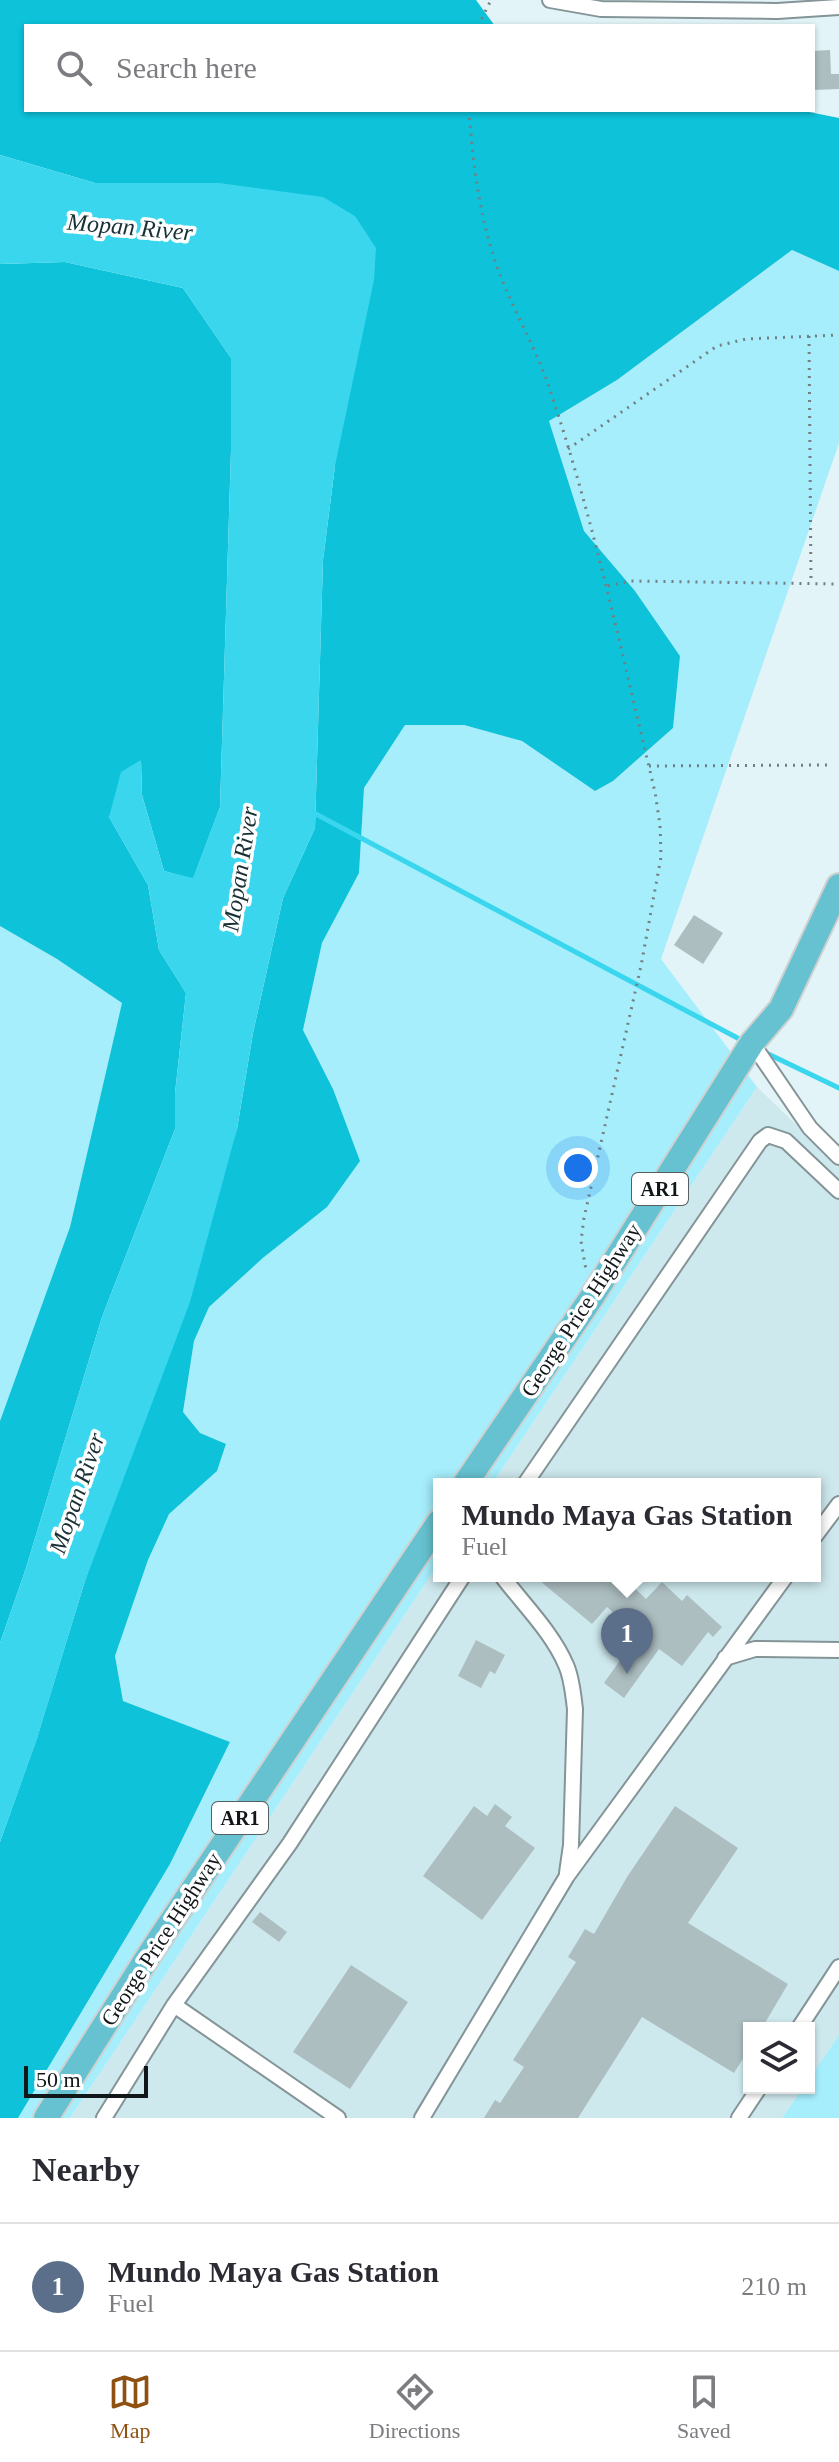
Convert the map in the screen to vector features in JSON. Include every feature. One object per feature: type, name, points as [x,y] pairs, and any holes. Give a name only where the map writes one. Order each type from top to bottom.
[{"type":"highway","name":"George Price Highway","points":[[469,1478],[592,1297],[752,1043],[781,1009],[839,886]]},
{"type":"highway","name":"George Price Highway","points":[[46,2118],[151,1952],[433,1531]]},
{"type":"street","points":[[550,0],[601,9],[777,11],[839,7]]},
{"type":"street","points":[[752,1043],[810,1128],[839,1157]]},
{"type":"street","points":[[529,1478],[760,1141],[768,1135],[786,1141],[839,1191]]},
{"type":"street","points":[[821,1528],[839,1504]]},
{"type":"street","points":[[104,2118],[174,2005],[290,1843],[459,1582]]},
{"type":"street","points":[[507,1582],[566,1664],[573,1689],[571,1845],[567,1876]]},
{"type":"street","points":[[422,2118],[567,1876],[782,1582]]},
{"type":"street","points":[[725,1658],[755,1649],[839,1650]]},
{"type":"street","points":[[803,2022],[839,1967]]},
{"type":"street","points":[[174,2005],[338,2118]]},
{"type":"street","points":[[739,2118],[755,2094]]},
{"type":"path","points":[[479,24],[491,0]]},
{"type":"path","points":[[469,112],[485,227],[495,260],[551,391],[568,449],[608,586],[660,825],[661,857],[641,966],[584,1218],[581,1241],[592,1297]]},
{"type":"path","points":[[568,449],[717,346],[746,339],[839,335]]},
{"type":"path","points":[[809,336],[811,584]]},
{"type":"path","points":[[608,586],[631,581],[839,584]]},
{"type":"path","points":[[649,766],[828,765]]},
{"type":"shaded area","points":[[0,0],[476,0],[494,24],[24,24],[24,112],[809,112],[839,118],[839,271],[792,250],[617,380],[549,421],[584,531],[635,591],[680,656],[673,728],[613,781],[595,791],[522,741],[464,725],[405,725],[364,788],[359,873],[322,943],[303,1030],[333,1089],[360,1161],[327,1207],[264,1257],[209,1307],[194,1341],[183,1412],[200,1433],[226,1444],[217,1471],[169,1514],[148,1560],[115,1656],[123,1701],[230,1742],[170,1864],[18,2118],[0,2118],[0,1842],[237,1129],[253,1033],[283,898],[315,828],[323,560],[335,466],[219,183],[95,183],[0,155]]},
{"type":"shaded area","points":[[792,250],[839,271],[839,443],[661,959],[757,1087],[496,1478],[433,1478],[433,1572],[70,2118],[18,2118],[170,1864],[230,1742],[123,1701],[115,1656],[148,1560],[169,1513],[217,1471],[226,1445],[200,1433],[183,1412],[194,1341],[209,1306],[264,1257],[333,1089],[303,1030],[322,943],[359,873],[364,788],[405,725],[464,725],[522,741],[595,791],[613,781],[673,728],[680,656],[635,591],[584,531],[549,421],[617,380]]},
{"type":"shaded area","points":[[65,262],[183,288],[231,358],[220,807],[193,879],[164,871],[142,795],[141,761],[109,817],[148,885],[159,950],[186,993],[175,1093],[175,1129],[102,1317],[26,1568],[0,1643],[0,1421],[70,1227],[122,1003],[57,959],[0,926],[0,264]]},
{"type":"shaded area","points":[[0,926],[57,959],[122,1003],[70,1227],[0,1421]]},
{"type":"shaded area","points":[[757,1087],[839,1166],[839,2035],[815,2070],[815,2022],[743,2022],[743,2094],[799,2094],[782,2118],[70,2118],[433,1572],[433,1582],[821,1582],[821,1478],[496,1478]]},
{"type":"shaded area","points":[[839,2035],[839,2118],[782,2118],[799,2094],[815,2094],[815,2070]]},
{"type":"water","name":"Mopan River","points":[[0,155],[95,183],[219,183],[323,197],[355,216],[376,248],[374,280],[335,466],[323,560],[315,828],[283,898],[253,1033],[237,1129],[190,1302],[84,1584],[37,1739],[0,1842],[0,1643],[26,1568],[102,1317],[175,1129],[175,1093],[186,993],[159,950],[148,885],[109,817],[121,772],[141,760],[142,795],[164,871],[193,878],[220,807],[231,358],[183,288],[65,262],[0,264]]},
{"type":"building","points":[[830,50],[831,74],[839,74],[839,89],[815,90],[815,51]]},
{"type":"building","points":[[694,915],[723,933],[703,964],[674,945]]},
{"type":"building","points":[[541,1582],[628,1582],[646,1599],[662,1582],[682,1601],[687,1595],[722,1627],[713,1637],[708,1632],[682,1666],[659,1649],[624,1698],[604,1683],[638,1635],[607,1607],[592,1624]]},
{"type":"building","points":[[476,1640],[505,1655],[495,1674],[490,1671],[481,1688],[458,1676]]},
{"type":"building","points":[[495,1804],[512,1817],[505,1826],[535,1848],[482,1920],[423,1876],[474,1806],[487,1816]]},
{"type":"building","points":[[675,1806],[738,1848],[688,1923],[788,1984],[766,2022],[743,2022],[743,2059],[734,2073],[642,2017],[578,2118],[484,2118],[495,2100],[500,2103],[524,2067],[513,2060],[576,1962],[568,1957],[585,1929],[594,1934],[627,1877]]},
{"type":"building","points":[[260,1912],[287,1932],[279,1942],[252,1922]]},
{"type":"building","points":[[351,1965],[408,2002],[350,2089],[293,2052]]},
{"type":"waterway","points":[[312,812],[745,1042]]},
{"type":"waterway","points":[[764,1052],[839,1088]]},
{"type":"place","name":"Mundo Maya Gas Station","points":[[627,1674]]}]
